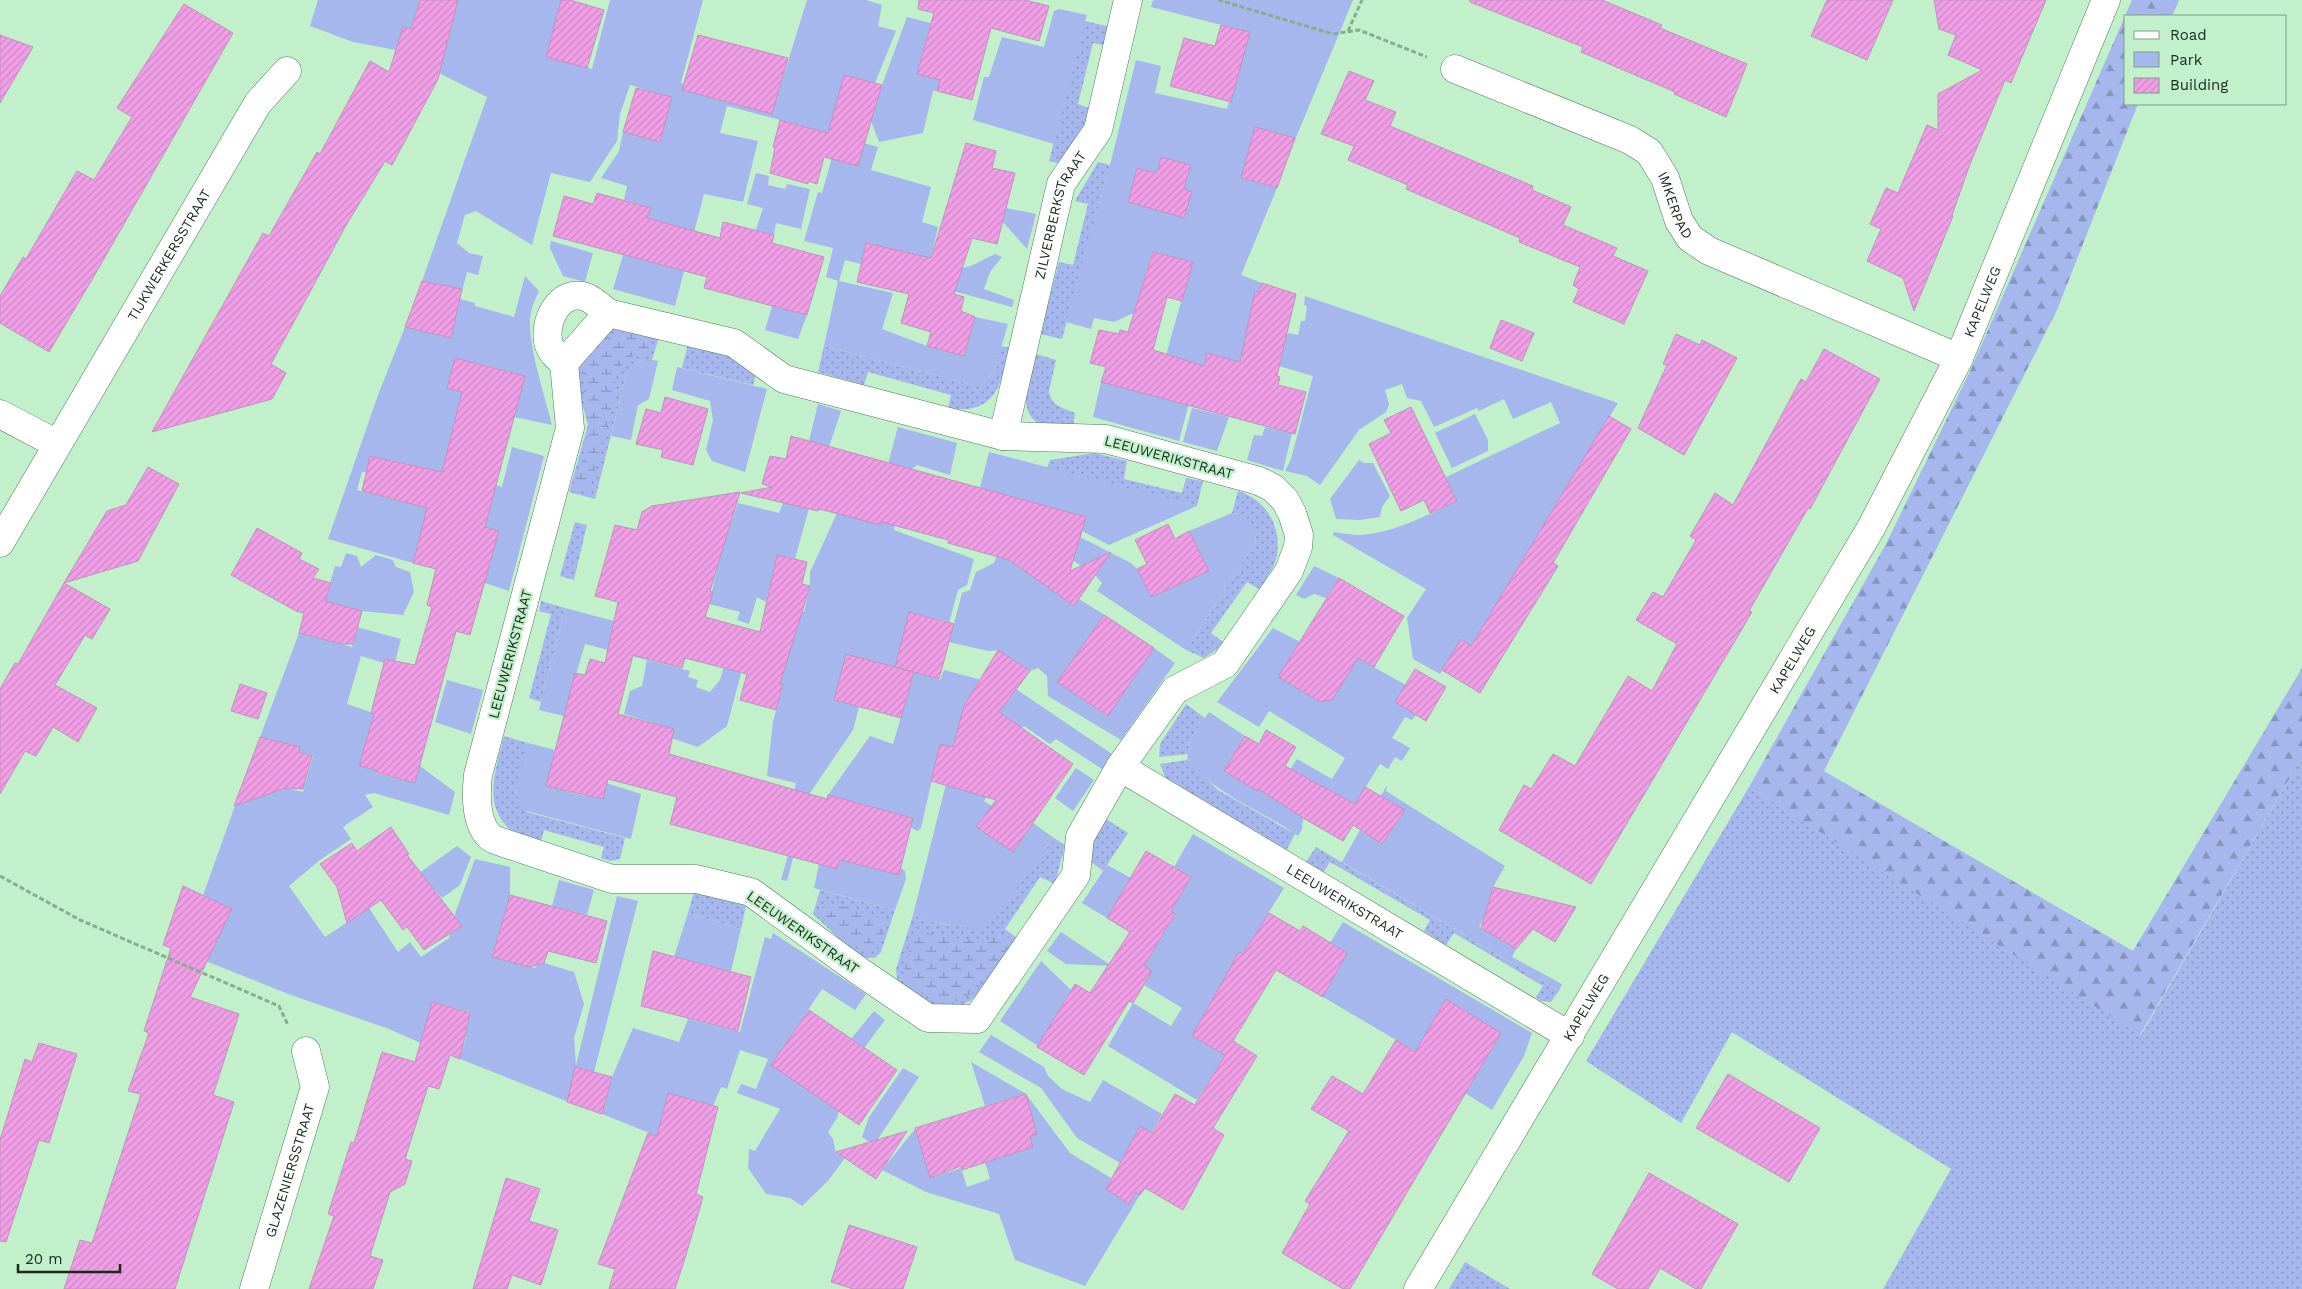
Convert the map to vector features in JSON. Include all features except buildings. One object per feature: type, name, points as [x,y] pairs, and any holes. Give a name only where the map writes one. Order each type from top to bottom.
[{"type":"street","name":"ZILVERBERKSTRAAT","points":[[1003,436],[1061,184],[1098,130],[1128,0]]},
{"type":"street","name":"KAPELWEG","points":[[1418,1289],[1870,528],[1959,358],[2106,0]]},
{"type":"street","name":"IMKERPAD","points":[[1455,69],[1630,140],[1649,152],[1665,178],[1679,221],[1690,238],[1708,251],[1959,358]]},
{"type":"street","name":"TIJKWERKERSSTRAAT","points":[[0,543],[258,103],[287,72]]},
{"type":"street","name":"LEEUWERIKSTRAAT","points":[[575,296],[586,297],[608,313],[734,343],[784,379],[1003,436],[1106,438],[1259,481],[1279,494],[1285,500],[1292,513],[1299,535],[1298,547],[1289,571],[1224,664],[1175,690],[1120,767],[1080,837],[1076,875],[977,1019],[928,1018],[859,971],[751,892],[696,879],[612,879],[516,848],[490,836],[478,808],[478,775],[570,428],[564,363],[553,352],[549,344],[548,322],[564,298],[575,296]]},
{"type":"street","points":[[564,363],[608,313]]},
{"type":"street","points":[[0,414],[57,444]]},
{"type":"street","name":"LEEUWERIKSTRAAT","points":[[1120,767],[1570,1036]]},
{"type":"street","name":"GLAZENIERSSTRAAT","points":[[254,1289],[315,1088],[306,1051]]},
{"type":"path","points":[[1218,0],[1333,34],[1359,30],[1455,69]]},
{"type":"path","points":[[1348,32],[1362,0]]},
{"type":"path","points":[[0,876],[80,920],[279,1006],[288,1025],[306,1051]]},
{"type":"green space","points":[[318,0],[420,0],[411,29],[403,27],[396,50],[353,42],[310,26]]},
{"type":"green space","points":[[458,0],[561,0],[546,57],[592,69],[610,0],[703,0],[681,83],[772,113],[807,0],[866,0],[882,5],[878,26],[896,31],[875,83],[844,75],[829,133],[821,136],[803,126],[727,106],[720,133],[758,141],[743,202],[704,194],[675,306],[613,289],[623,255],[666,266],[677,227],[647,218],[650,208],[624,200],[627,186],[601,178],[619,151],[623,132],[660,142],[670,97],[630,85],[620,114],[617,141],[590,182],[551,173],[532,245],[476,211],[465,215],[457,243],[469,253],[483,256],[478,275],[467,272],[460,299],[475,303],[475,306],[514,317],[525,276],[539,291],[531,313],[531,337],[533,353],[552,425],[514,417],[524,376],[485,365],[447,388],[463,392],[443,468],[502,487],[512,447],[544,456],[509,591],[476,580],[490,562],[498,532],[442,549],[418,543],[413,563],[328,539],[378,395],[405,327],[450,338],[459,303],[451,287],[422,281],[487,97],[419,63],[441,67]],"holes":[[[370,456],[408,464],[399,501],[357,490],[362,472],[366,472]]]},
{"type":"green space","points":[[987,0],[937,91],[933,91],[923,133],[879,142],[871,121],[907,17],[931,23],[917,74]]},
{"type":"green space","points":[[1153,0],[1353,0],[1288,157],[1275,153],[1280,134],[1255,128],[1243,179],[1277,188],[1241,275],[1262,283],[1259,292],[1255,291],[1255,371],[1232,360],[1207,353],[1204,366],[1199,365],[1179,441],[1093,417],[1101,382],[1165,359],[1192,262],[1152,253],[1134,313],[1114,322],[1094,318],[1091,329],[1066,322],[1110,165],[1136,60],[1161,66],[1155,93],[1227,109],[1249,32],[1151,7]]},
{"type":"green space","points":[[2132,0],[2179,0],[2172,15],[2125,15]]},
{"type":"green space","points":[[1059,9],[1087,15],[1054,144],[973,120],[984,77],[989,77],[1002,37],[1044,47],[1054,11]]},
{"type":"green space","points":[[2124,18],[2124,105],[2138,105],[2057,310],[1824,771],[2133,951],[2302,668],[2302,757],[2140,1035],[1749,787],[1886,544],[1971,369]]},
{"type":"green space","points":[[1085,21],[1111,27],[1106,46],[1093,43],[1078,104],[1089,108],[1083,132],[1065,165],[1049,161]]},
{"type":"green space","points":[[838,136],[878,147],[871,170],[931,187],[922,222],[938,227],[927,275],[971,266],[995,254],[1002,257],[990,272],[984,289],[1014,300],[1012,307],[887,273],[866,243],[861,264],[845,260],[839,281],[893,293],[882,329],[927,346],[964,356],[975,317],[1008,324],[994,372],[981,385],[973,385],[824,346],[838,281],[826,277],[833,248],[804,241],[818,192],[822,193]]},
{"type":"green space","points":[[1098,162],[1110,165],[1062,339],[1040,334],[1059,262],[1073,265],[1088,204],[1075,201]]},
{"type":"green space","points":[[756,173],[769,176],[768,185],[785,189],[787,184],[810,189],[801,229],[776,223],[774,235],[756,230],[763,208],[747,204]]},
{"type":"green space","points":[[1006,208],[1036,214],[1027,249],[1002,221]]},
{"type":"green space","points":[[551,241],[593,253],[585,282],[563,276],[550,248]]},
{"type":"green space","points":[[1305,296],[1618,403],[1471,646],[1461,639],[1440,674],[1413,659],[1407,618],[1426,589],[1333,535],[1334,532],[1361,535],[1386,531],[1457,501],[1446,477],[1560,423],[1551,402],[1513,419],[1504,399],[1479,411],[1477,408],[1434,427],[1421,401],[1407,398],[1402,384],[1385,390],[1389,404],[1386,412],[1359,430],[1320,485],[1307,476],[1285,471],[1291,459],[1313,376],[1275,365],[1288,333],[1298,335],[1301,321],[1305,321],[1307,306],[1304,305]]},
{"type":"green space","points":[[772,306],[807,315],[798,339],[765,330]]},
{"type":"green space","points":[[627,327],[660,334],[652,360],[638,362],[627,372],[595,499],[569,492],[588,425],[577,384],[577,371],[583,352],[603,334],[613,329]]},
{"type":"green space","points":[[625,332],[653,339],[649,352],[631,357],[624,362],[619,370],[607,429],[588,493],[575,490],[590,427],[584,401],[583,362],[600,340]]},
{"type":"green space","points":[[688,344],[717,349],[756,374],[753,385],[682,368]]},
{"type":"green space","points":[[824,346],[973,385],[981,385],[994,372],[1001,346],[1010,348],[1003,374],[993,395],[986,402],[976,407],[964,409],[948,408],[951,395],[868,372],[864,385],[818,372]]},
{"type":"green space","points":[[1036,354],[1056,360],[1049,391],[1050,396],[1058,406],[1075,413],[1073,427],[1039,424],[1028,410],[1026,392]]},
{"type":"green space","points":[[647,359],[658,361],[649,399],[638,405],[631,440],[611,436],[627,372],[633,364]]},
{"type":"green space","points":[[677,367],[767,389],[745,472],[712,461],[706,450],[713,420],[710,401],[672,390]]},
{"type":"green space","points":[[818,404],[841,411],[829,447],[809,441]]},
{"type":"green space","points":[[1192,408],[1229,417],[1217,451],[1183,442]]},
{"type":"green space","points":[[1475,414],[1488,440],[1488,451],[1452,468],[1435,433]]},
{"type":"green space","points":[[898,427],[957,443],[950,475],[917,465],[912,469],[895,514],[894,530],[974,559],[967,585],[958,590],[949,623],[909,612],[914,672],[940,680],[944,670],[1016,689],[1112,754],[1102,769],[1056,739],[1050,744],[1024,726],[1020,730],[999,779],[984,801],[992,806],[977,827],[1013,852],[1033,823],[1054,838],[993,921],[979,929],[932,922],[913,915],[946,784],[969,729],[959,726],[955,748],[940,744],[921,828],[917,831],[877,808],[828,795],[870,736],[893,744],[914,673],[846,654],[834,700],[859,707],[853,730],[810,793],[787,881],[781,880],[799,816],[791,807],[796,783],[767,776],[773,722],[783,685],[764,679],[783,607],[804,612],[810,586],[810,572],[837,513],[881,525],[884,514],[875,512]]},
{"type":"green space","points":[[1265,427],[1292,433],[1283,471],[1247,460],[1254,435],[1262,436]]},
{"type":"green space","points":[[989,452],[1197,506],[1109,545],[1082,531],[1086,518],[1080,537],[1131,563],[1137,569],[1151,597],[1209,571],[1189,531],[1232,513],[1246,517],[1256,530],[1255,543],[1186,650],[1097,591],[1102,583],[1095,575],[1065,555],[1031,575],[1073,606],[1079,599],[1119,624],[1072,692],[1107,716],[1154,648],[1175,663],[1121,740],[1048,696],[1047,676],[1038,668],[1030,671],[998,650],[988,651],[949,642],[962,593],[970,590],[976,572],[994,563],[1014,497],[980,488]]},
{"type":"green space","points":[[1094,453],[1127,461],[1124,479],[1182,493],[1186,478],[1203,481],[1197,506],[1047,468],[1050,460]]},
{"type":"green space","points":[[1359,460],[1364,463],[1373,463],[1390,496],[1382,507],[1380,517],[1360,520],[1336,519],[1330,499]]},
{"type":"green space","points":[[1238,491],[1256,500],[1270,515],[1277,534],[1277,555],[1272,568],[1259,589],[1247,582],[1211,633],[1223,642],[1216,650],[1204,658],[1186,650],[1255,543],[1255,532],[1250,523],[1246,519],[1232,513]]},
{"type":"green space","points":[[811,501],[795,559],[777,555],[766,602],[757,597],[749,624],[737,620],[740,612],[709,604],[720,556],[704,522],[729,529],[738,503],[779,513],[783,503]]},
{"type":"green space","points":[[575,522],[587,525],[574,580],[560,576]]},
{"type":"green space","points":[[346,553],[357,556],[361,567],[376,555],[393,560],[396,567],[410,572],[414,592],[403,615],[362,611],[325,601],[335,566],[341,567]]},
{"type":"green space","points":[[1314,566],[1339,578],[1326,598],[1314,594],[1304,599],[1296,595]]},
{"type":"green space","points":[[541,601],[565,608],[541,702],[529,698],[551,614],[539,611]]},
{"type":"green space","points":[[565,608],[644,629],[651,636],[648,660],[690,671],[688,677],[698,680],[696,687],[710,692],[720,680],[730,645],[747,651],[727,726],[698,747],[671,738],[673,729],[624,714],[630,691],[642,686],[647,660],[585,644],[564,716],[539,710]]},
{"type":"green space","points":[[357,627],[401,639],[395,662],[385,659],[384,663],[361,656],[347,704],[385,717],[368,736],[360,765],[376,770],[375,773],[415,783],[420,766],[455,792],[449,815],[374,793],[365,795],[373,807],[343,827],[351,839],[320,860],[289,886],[325,937],[369,908],[398,952],[410,942],[421,957],[449,938],[456,911],[475,859],[510,867],[510,895],[492,956],[535,968],[537,965],[544,963],[574,972],[584,1004],[574,1038],[576,1065],[617,896],[638,901],[594,1072],[575,1067],[587,1098],[584,1108],[460,1059],[466,1037],[461,1036],[467,1028],[470,1012],[432,1002],[441,1052],[389,1029],[291,995],[183,952],[238,797],[250,800],[268,794],[271,784],[303,792],[313,756],[299,752],[300,747],[269,739],[292,772],[251,761],[299,633],[352,647]]},
{"type":"green space","points":[[1273,628],[1300,642],[1354,656],[1406,685],[1416,715],[1412,720],[1405,717],[1392,738],[1410,748],[1402,761],[1395,757],[1388,769],[1380,764],[1355,804],[1322,786],[1283,781],[1297,759],[1332,779],[1345,758],[1269,711],[1259,727],[1217,702]]},
{"type":"green space","points":[[447,680],[483,690],[471,734],[435,722]]},
{"type":"green space","points":[[1186,704],[1205,718],[1190,739],[1188,754],[1159,757],[1160,744]]},
{"type":"green space","points":[[1209,712],[1245,736],[1224,771],[1257,791],[1258,789],[1311,804],[1303,818],[1302,829],[1298,836],[1212,784],[1187,760],[1190,739]]},
{"type":"green space","points":[[504,736],[528,743],[516,792],[527,812],[625,838],[620,859],[610,861],[601,858],[604,847],[544,830],[541,842],[527,839],[518,835],[504,823],[497,812],[493,788]]},
{"type":"green space","points":[[528,743],[555,750],[546,786],[585,796],[606,783],[641,794],[631,839],[523,810],[517,795],[517,786]]},
{"type":"green space","points":[[2302,757],[2302,1289],[1883,1289],[1951,1169],[1732,1032],[1681,1123],[1586,1061],[1749,787],[2141,1035]]},
{"type":"green space","points":[[1187,760],[1218,790],[1295,834],[1286,851],[1166,779],[1160,764]]},
{"type":"green space","points":[[1076,768],[1094,780],[1073,811],[1055,798]]},
{"type":"green space","points":[[1387,785],[1386,791],[1505,866],[1493,887],[1486,909],[1489,910],[1479,927],[1516,949],[1512,957],[1562,984],[1559,991],[1342,862],[1360,830],[1382,844],[1395,825],[1372,811]]},
{"type":"green space","points":[[1106,819],[1128,833],[1103,871],[1089,860],[1094,837]]},
{"type":"green space","points":[[1193,834],[1284,888],[1253,938],[1284,957],[1250,959],[1239,952],[1194,1037],[1225,1055],[1197,1100],[1108,1046],[1133,1003],[1171,1026],[1182,1008],[1144,985],[1152,971],[1125,954],[1142,938],[1156,946],[1175,915],[1171,911],[1191,877],[1174,867]]},
{"type":"green space","points":[[1054,838],[1065,845],[1055,884],[1040,877],[1005,929],[1017,938],[994,975],[975,997],[964,1005],[951,1008],[936,1007],[922,1000],[900,984],[896,969],[913,915],[932,922],[950,925],[1026,874]]},
{"type":"green space","points":[[457,846],[471,857],[460,885],[442,898],[434,889],[427,892],[415,876]]},
{"type":"green space","points":[[1316,847],[1559,991],[1551,1002],[1541,1001],[1536,997],[1543,986],[1454,933],[1446,945],[1424,931],[1430,920],[1330,862],[1323,873],[1306,862]]},
{"type":"green space","points":[[840,860],[899,875],[901,868],[905,871],[906,879],[895,910],[814,888],[819,864],[837,869]]},
{"type":"green space","points":[[1107,865],[1131,878],[1107,918],[1082,903]]},
{"type":"green space","points":[[559,880],[594,890],[587,915],[552,906]]},
{"type":"green space","points":[[820,890],[895,910],[881,952],[875,958],[859,957],[813,914]]},
{"type":"green space","points":[[694,892],[746,906],[741,929],[688,913]]},
{"type":"green space","points":[[824,901],[886,919],[879,946],[873,951],[865,951],[848,942],[821,914]]},
{"type":"green space","points":[[688,913],[741,929],[731,971],[674,957]]},
{"type":"green space","points":[[1343,922],[1532,1033],[1524,1056],[1492,1110],[1465,1093],[1425,1057],[1323,997],[1347,953],[1330,943]]},
{"type":"green space","points":[[914,931],[983,942],[1003,933],[1012,942],[987,978],[976,989],[965,998],[953,1003],[940,1002],[913,986],[903,975]]},
{"type":"green space","points":[[1061,932],[1113,966],[1066,964],[1047,951]]},
{"type":"green space","points":[[773,933],[866,994],[855,1010],[822,989],[785,1045],[805,1088],[839,1111],[828,1132],[833,1139],[836,1153],[845,1158],[828,1181],[802,1206],[790,1198],[766,1194],[748,1168],[749,1149],[755,1151],[780,1109],[737,1093],[741,1084],[756,1089],[768,1059],[740,1050],[727,1089],[721,1087],[713,1106],[668,1093],[657,1136],[602,1114],[612,1077],[633,1028],[679,1042],[688,1019],[740,1032],[765,937],[771,939]]},
{"type":"green space","points":[[1041,961],[1071,990],[1038,1046],[1000,1021]]},
{"type":"green space","points":[[874,1011],[885,1020],[850,1067],[836,1057]]},
{"type":"green space","points":[[991,1035],[1044,1067],[1048,1076],[1062,1089],[1090,1102],[1103,1080],[1162,1114],[1151,1133],[1140,1127],[1120,1163],[1077,1138],[1041,1088],[979,1052]]},
{"type":"green space","points":[[971,1062],[1026,1094],[985,1106]]},
{"type":"green space","points":[[903,1068],[919,1077],[874,1145],[862,1137],[869,1117]]},
{"type":"green space","points":[[1026,1094],[1070,1153],[1111,1178],[1106,1189],[1129,1203],[1136,1192],[1140,1195],[1085,1286],[1015,1260],[999,1214],[926,1192],[882,1170],[915,1129],[930,1178],[961,1168],[967,1187],[990,1179],[985,1162],[1033,1147],[1030,1136],[1037,1133]]},
{"type":"green space","points":[[1465,1262],[1510,1289],[1449,1289]]}]
